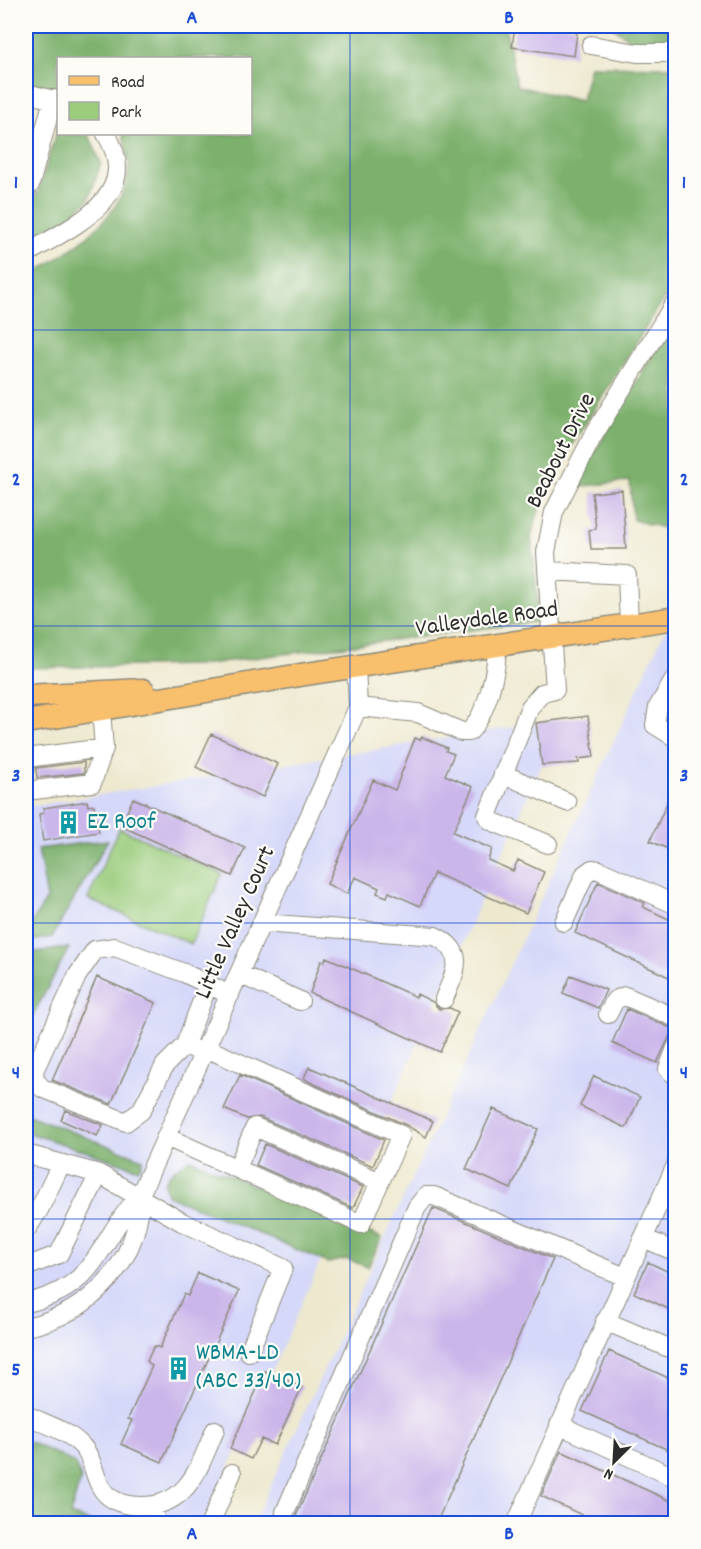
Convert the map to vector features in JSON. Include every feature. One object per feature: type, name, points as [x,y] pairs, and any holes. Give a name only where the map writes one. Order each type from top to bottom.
[{"type":"main road","name":"Valleydale Road","points":[[26,722],[150,689],[247,676],[306,674],[675,618]]},
{"type":"main road","name":"Valleydale Road","points":[[26,696],[101,701]]},
{"type":"street","points":[[591,45],[637,53],[675,53]]},
{"type":"street","points":[[26,93],[56,100],[32,153],[30,185],[26,189]]},
{"type":"street","points":[[26,254],[80,222],[109,195],[117,179],[118,159],[106,135]]},
{"type":"street","name":"Beabout Drive","points":[[503,774],[534,699],[542,693],[555,690],[547,571],[548,538],[554,512],[569,480],[675,301]]},
{"type":"street","points":[[547,571],[627,576],[629,625]]},
{"type":"street","points":[[358,707],[418,713],[462,732],[469,732],[474,727],[492,685],[497,665],[497,646]]},
{"type":"street","name":"Little Valley Court","points":[[140,1195],[358,707],[356,666]]},
{"type":"street","points":[[675,677],[658,707],[655,725],[675,738]]},
{"type":"street","points":[[26,791],[92,783],[104,748],[101,701]]},
{"type":"street","points":[[26,758],[104,748]]},
{"type":"street","points":[[548,844],[491,821],[487,816],[503,774],[567,802]]},
{"type":"street","points":[[564,922],[585,874],[592,869],[599,870],[675,905]]},
{"type":"street","points":[[262,923],[435,936],[452,947],[457,959],[456,971],[444,999]]},
{"type":"street","points":[[208,985],[185,1045],[165,1065],[141,1111],[126,1122],[42,1088],[34,1080],[34,1071],[76,976],[95,950],[115,946],[208,985],[230,995]]},
{"type":"street","points":[[239,974],[300,1001]]},
{"type":"street","points":[[608,1014],[615,1000],[625,996],[675,1018]]},
{"type":"street","points":[[166,1137],[361,1224],[401,1135],[204,1050],[185,1045]]},
{"type":"street","points":[[675,1048],[668,1065],[671,1074],[675,1076]]},
{"type":"street","points":[[237,1168],[255,1127],[380,1182]]},
{"type":"street","points":[[26,1154],[99,1174],[140,1195],[182,1222],[283,1268],[249,1352]]},
{"type":"street","points":[[26,1230],[39,1210],[60,1164]]},
{"type":"street","points":[[516,1524],[675,1165]]},
{"type":"street","points":[[26,1267],[59,1254],[99,1174]]},
{"type":"street","points":[[26,1303],[56,1294],[85,1273],[99,1256],[125,1211],[140,1195]]},
{"type":"street","points":[[26,1327],[61,1316],[80,1306],[106,1282],[127,1251],[138,1227],[140,1195]]},
{"type":"street","points":[[284,1524],[285,1512],[417,1207],[426,1196],[434,1196],[625,1277]]},
{"type":"street","points":[[643,1238],[675,1252]]},
{"type":"street","points":[[604,1321],[675,1351]]},
{"type":"street","points":[[26,1415],[63,1431],[83,1447],[99,1485],[107,1495],[121,1504],[155,1515],[182,1492],[192,1479],[215,1430]]},
{"type":"street","points":[[559,1425],[675,1478]]},
{"type":"street","points":[[210,1524],[232,1473]]},
{"type":"shaded area","points":[[675,618],[675,1523],[253,1524],[670,619]]},
{"type":"shaded area","points":[[562,719],[204,1523],[26,1524],[26,807]]},
{"type":"green space","points":[[26,26],[505,26],[517,86],[581,101],[590,66],[675,67],[675,281],[546,486],[531,537],[540,621],[199,665],[26,668],[26,278],[91,233],[118,202],[126,185],[129,166],[123,135],[252,135],[252,57],[57,57],[57,91],[47,86],[26,83]]},
{"type":"green space","points":[[612,26],[675,26],[675,46],[634,43]]},
{"type":"green space","points":[[57,130],[57,135],[89,135],[101,163],[89,199],[69,217],[26,241],[26,202],[38,193]]},
{"type":"green space","points":[[675,317],[675,531],[633,520],[630,481],[574,487]]},
{"type":"green space","points":[[119,828],[222,874],[191,944],[88,899]]},
{"type":"green space","points":[[108,840],[52,937],[26,942],[26,931],[47,899],[38,849]]},
{"type":"green space","points":[[69,948],[26,1028],[26,953]]},
{"type":"green space","points":[[26,1114],[143,1159],[139,1169],[26,1132]]},
{"type":"green space","points":[[190,1159],[382,1238],[368,1267],[347,1259],[328,1263],[167,1195],[164,1183],[172,1171]]},
{"type":"green space","points":[[30,1442],[75,1463],[81,1478],[70,1515],[95,1523],[26,1523],[26,1446]]},
{"type":"building","points":[[515,26],[576,26],[574,56],[512,47]]},
{"type":"building","points":[[622,490],[626,549],[591,549],[589,530],[596,529],[592,493]]},
{"type":"building","points":[[588,716],[594,757],[578,759],[579,763],[542,765],[536,723]]},
{"type":"building","points":[[211,734],[278,764],[263,797],[196,767]]},
{"type":"building","points":[[422,737],[447,748],[446,751],[454,754],[445,775],[473,787],[453,832],[492,849],[488,860],[513,871],[518,860],[544,872],[526,913],[434,873],[420,906],[389,892],[387,897],[377,893],[379,888],[355,877],[347,894],[327,884],[373,780],[395,790],[415,738],[420,740]]},
{"type":"building","points":[[84,762],[84,773],[37,778],[36,768]]},
{"type":"building","points":[[675,785],[675,852],[650,841]]},
{"type":"building","points":[[133,798],[245,848],[232,876],[121,826]]},
{"type":"building","name":"EZ Roof","points":[[87,801],[88,806],[94,805],[99,832],[43,841],[39,814],[44,813],[43,808]]},
{"type":"building","points":[[598,882],[645,903],[643,907],[675,922],[675,980],[575,933]]},
{"type":"building","points":[[326,957],[416,997],[417,994],[433,1002],[439,1009],[450,1008],[458,1012],[440,1052],[310,993],[321,961],[324,962]]},
{"type":"building","points":[[571,975],[606,990],[598,1008],[563,993]]},
{"type":"building","points":[[97,977],[156,1003],[111,1104],[52,1080]]},
{"type":"building","points":[[627,1009],[673,1029],[657,1063],[612,1043]]},
{"type":"building","points":[[309,1067],[433,1121],[426,1137],[406,1125],[310,1082],[304,1078]]},
{"type":"building","points":[[240,1075],[384,1140],[373,1166],[260,1117],[247,1119],[224,1109]]},
{"type":"building","points":[[594,1076],[640,1097],[626,1128],[580,1106]]},
{"type":"building","points":[[493,1109],[538,1129],[511,1189],[466,1169]]},
{"type":"building","points":[[65,1110],[103,1125],[97,1136],[61,1120]]},
{"type":"building","points":[[265,1144],[363,1187],[353,1208],[256,1165]]},
{"type":"building","points":[[433,1208],[553,1259],[436,1524],[295,1524],[296,1516]]},
{"type":"building","points":[[648,1262],[675,1275],[675,1312],[634,1293]]},
{"type":"building","name":"WBMA-LD (ABC 33/40)","points":[[198,1273],[239,1291],[162,1462],[121,1444],[132,1420],[128,1419],[152,1366],[147,1361],[155,1346],[160,1348],[184,1294],[188,1296]]},
{"type":"building","points":[[609,1351],[675,1381],[675,1453],[582,1411]]},
{"type":"building","points":[[265,1371],[302,1387],[275,1445],[261,1439],[251,1459],[230,1449]]},
{"type":"building","points":[[561,1451],[675,1503],[675,1524],[601,1524],[541,1496]]},
{"type":"place","name":"EZ Roof","points":[[69,823]]},
{"type":"place","name":"WBMA-LD (ABC 33/40)","points":[[178,1368]]}]
